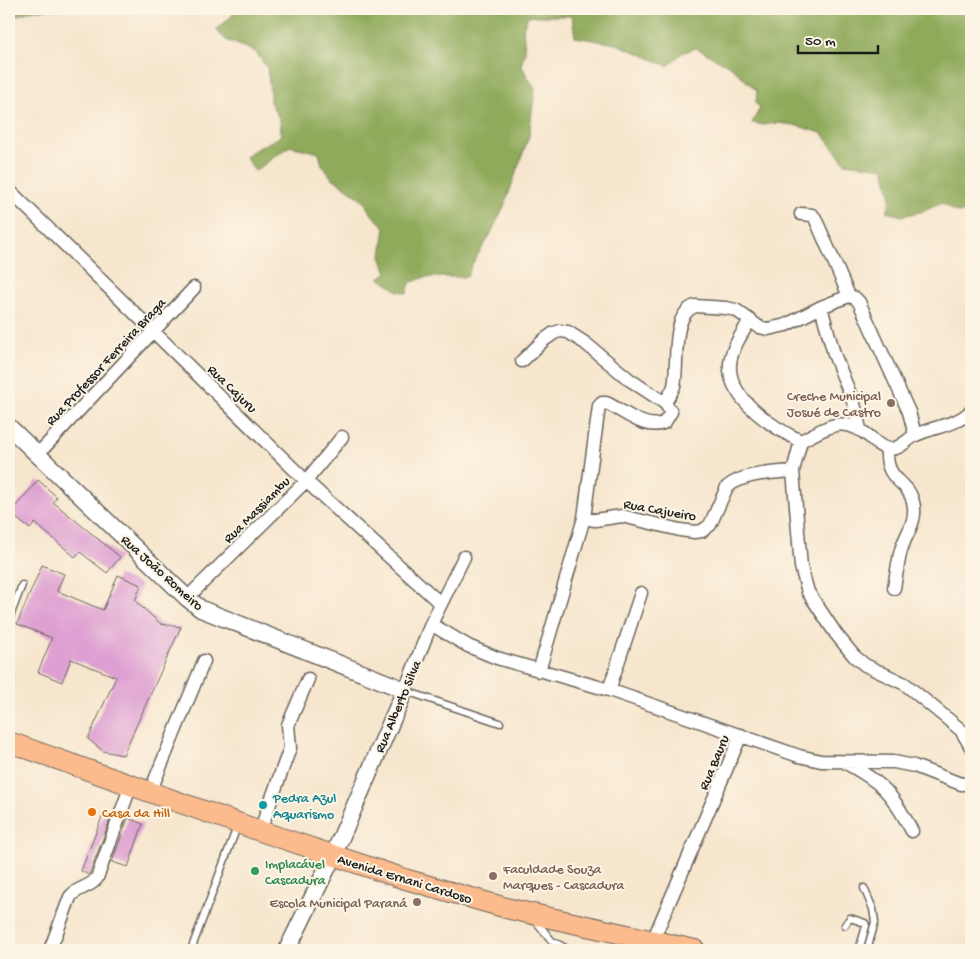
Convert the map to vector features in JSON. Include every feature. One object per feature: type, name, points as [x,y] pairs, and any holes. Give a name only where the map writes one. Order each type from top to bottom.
[{"type":"main road","name":"Avenida Ernani Cardoso","points":[[9,742],[333,856],[434,887],[529,913],[695,950]]},
{"type":"street","name":"Rua Cajuru","points":[[9,190],[306,481],[441,604]]},
{"type":"street","points":[[801,214],[812,215],[815,218],[849,296]]},
{"type":"street","name":"Rua Professor Ferreira Braga","points":[[37,455],[194,288]]},
{"type":"street","points":[[665,403],[674,386],[679,326],[687,311],[695,306],[736,310],[763,329],[778,328],[821,306],[849,296],[859,302],[909,412],[916,435]]},
{"type":"street","points":[[821,306],[834,354],[854,404],[860,429]]},
{"type":"street","points":[[750,320],[737,343],[730,362],[732,380],[742,397],[757,413],[801,442]]},
{"type":"street","points":[[522,362],[544,340],[554,333],[560,331],[568,332],[585,343],[630,380],[665,403],[671,410],[671,414],[665,422],[658,425],[645,423],[606,403],[602,403],[599,406],[584,518],[539,671]]},
{"type":"street","points":[[971,411],[958,421],[916,435],[898,447],[887,449],[860,429],[846,424],[834,426],[801,442],[793,471],[801,567],[808,592],[836,634],[854,656],[865,665],[905,684],[961,730],[971,747]]},
{"type":"street","name":"Rua João Romeiro","points":[[9,428],[187,598],[202,609],[404,690]]},
{"type":"street","name":"Rua Massiambu","points":[[187,598],[306,481],[342,438]]},
{"type":"street","points":[[887,449],[889,471],[909,493],[913,500],[914,511],[911,527],[901,550],[894,588]]},
{"type":"street","name":"Rua Cajueiro","points":[[584,518],[595,520],[622,516],[680,530],[702,531],[710,524],[727,487],[761,474],[793,471]]},
{"type":"street","name":"Rua Alberto Silva","points":[[288,950],[333,856],[431,624],[464,557]]},
{"type":"street","points":[[608,690],[641,593]]},
{"type":"street","name":"Rua Bauru","points":[[431,624],[482,652],[539,671],[608,690],[741,735],[653,940]]},
{"type":"street","points":[[50,950],[70,897],[76,891],[90,886],[97,878],[204,661]]},
{"type":"street","points":[[260,831],[290,748],[288,725],[308,679]]},
{"type":"street","points":[[741,735],[814,759],[845,762],[880,761],[905,764],[961,784],[971,783]]},
{"type":"street","points":[[845,762],[881,785],[892,797],[912,830]]},
{"type":"lane","points":[[9,619],[22,585]]},
{"type":"lane","points":[[404,690],[500,723]]},
{"type":"lane","points":[[190,950],[238,823]]},
{"type":"lane","points":[[864,888],[873,909],[875,922],[867,950]]},
{"type":"lane","points":[[529,913],[552,941],[568,950]]},
{"type":"lane","points":[[845,926],[850,918],[865,923],[866,926],[859,950]]},
{"type":"green space","points":[[9,9],[63,9],[33,10],[11,18]]},
{"type":"green space","points":[[230,9],[971,9],[971,210],[958,213],[942,203],[924,211],[902,216],[887,212],[891,198],[884,168],[845,163],[822,133],[794,125],[752,123],[760,108],[756,103],[757,91],[730,66],[696,48],[682,53],[668,66],[617,44],[575,37],[572,16],[528,16],[523,28],[525,52],[521,65],[535,89],[529,136],[505,204],[489,237],[472,264],[467,277],[425,277],[410,283],[407,293],[398,291],[379,278],[387,273],[381,256],[385,227],[373,216],[363,200],[331,177],[322,165],[319,153],[290,146],[255,171],[245,157],[281,136],[280,120],[270,102],[267,68],[256,52],[226,40],[216,30],[234,14]]},
{"type":"building","points":[[38,480],[57,497],[53,502],[120,557],[107,573],[80,552],[75,557],[35,523],[30,529],[10,513]]},
{"type":"building","points":[[42,565],[64,574],[57,591],[103,610],[118,575],[141,585],[135,601],[161,624],[181,627],[123,755],[103,751],[88,739],[116,677],[71,659],[62,682],[38,672],[52,638],[17,624]]},
{"type":"building","points":[[104,812],[112,815],[89,875],[81,871]]},
{"type":"building","points":[[128,818],[143,824],[128,867],[112,862]]},
{"type":"place","name":"Creche Municipal Josué de Castro","points":[[891,403]]},
{"type":"place","name":"Pedra Azul Aquarismo","points":[[263,805]]},
{"type":"place","name":"Casa da Hill","points":[[92,812]]},
{"type":"place","name":"Implacável Cascadura","points":[[255,871]]},
{"type":"place","name":"Faculdade Souza Marques - Cascadura","points":[[493,876]]},
{"type":"place","name":"Escola Municipal Paraná","points":[[417,902]]}]
